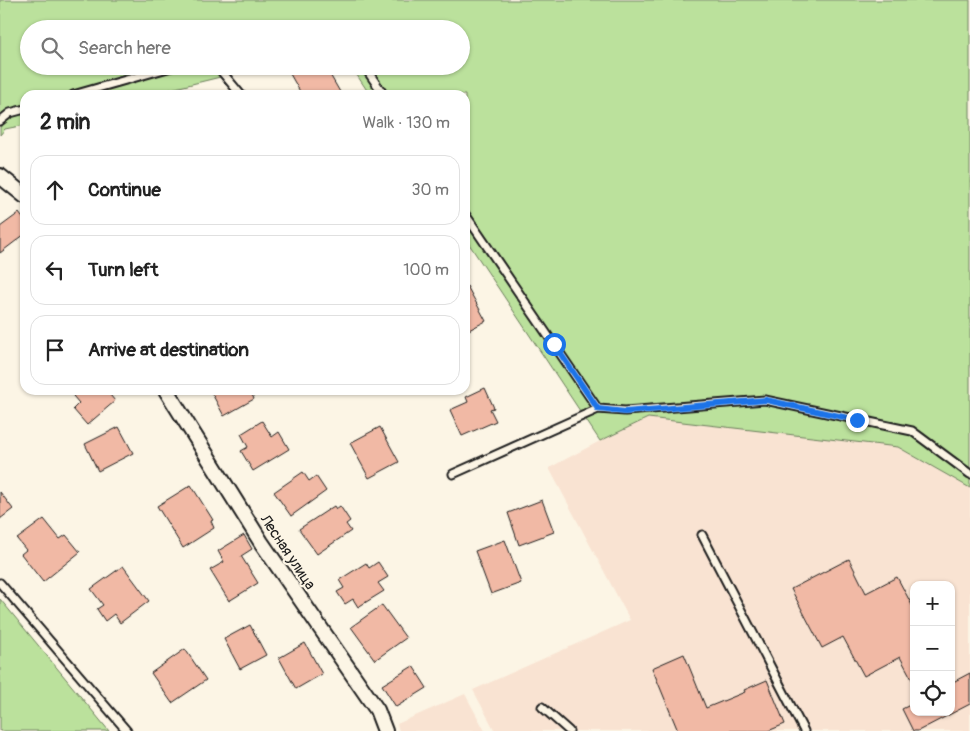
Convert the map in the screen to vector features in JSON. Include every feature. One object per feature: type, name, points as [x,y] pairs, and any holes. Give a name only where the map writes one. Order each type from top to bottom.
[{"type":"street","points":[[0,176],[20,192]]},
{"type":"street","name":"Лесная улица","points":[[169,395],[261,542],[377,710],[385,731]]},
{"type":"lane","points":[[91,90],[143,75]]},
{"type":"lane","points":[[224,75],[237,90]]},
{"type":"lane","points":[[370,75],[381,90]]},
{"type":"lane","points":[[0,121],[10,113],[20,110]]},
{"type":"lane","points":[[470,221],[598,409]]},
{"type":"lane","points":[[452,474],[598,409],[625,412],[766,400],[912,431],[970,474]]},
{"type":"lane","points":[[702,535],[804,731]]},
{"type":"lane","points":[[0,583],[127,731]]},
{"type":"lane","points":[[542,707],[569,731]]},
{"type":"shaded area","points":[[648,418],[898,447],[970,488],[970,731],[495,731],[473,690],[630,620],[549,468]]},
{"type":"shaded area","points":[[465,694],[485,731],[399,731],[397,724]]},
{"type":"green space","points":[[0,0],[970,0],[970,488],[898,447],[648,418],[600,441],[470,246],[470,90],[367,90],[357,75],[470,75],[470,20],[20,20],[20,75],[228,75],[167,90],[20,90],[20,126],[5,129],[0,135]]},
{"type":"green space","points":[[0,599],[109,731],[0,731]]},
{"type":"building","points":[[291,75],[330,75],[339,90],[299,90]]},
{"type":"building","points":[[19,213],[20,214],[20,238],[0,253],[0,227]]},
{"type":"building","points":[[470,292],[486,321],[470,329]]},
{"type":"building","points":[[485,388],[494,408],[490,409],[496,421],[462,436],[450,410],[468,402],[466,397]]},
{"type":"building","points":[[110,395],[115,401],[87,425],[73,409],[79,403],[73,396]]},
{"type":"building","points":[[213,395],[252,395],[254,399],[224,416]]},
{"type":"building","points":[[262,421],[272,437],[279,432],[289,449],[253,471],[241,451],[248,447],[241,434]]},
{"type":"building","points":[[119,427],[133,453],[98,471],[85,444]]},
{"type":"building","points":[[380,427],[399,462],[369,478],[350,443]]},
{"type":"building","points":[[303,472],[309,481],[316,476],[326,491],[291,516],[274,492]]},
{"type":"building","points":[[191,485],[213,520],[211,521],[214,528],[183,548],[157,506]]},
{"type":"building","points":[[0,492],[13,509],[0,519]]},
{"type":"building","points":[[542,500],[554,532],[519,545],[508,513]]},
{"type":"building","points":[[334,506],[336,509],[340,506],[350,521],[346,524],[351,531],[317,554],[299,529]]},
{"type":"building","points":[[44,519],[60,539],[66,535],[80,552],[43,582],[21,554],[26,550],[17,539]]},
{"type":"building","points":[[244,535],[252,549],[241,556],[258,583],[229,601],[210,570],[224,562],[218,551]]},
{"type":"building","points":[[505,540],[521,583],[491,594],[475,551]]},
{"type":"building","points":[[849,559],[866,593],[897,577],[910,601],[910,676],[900,657],[864,676],[843,637],[822,648],[791,589]]},
{"type":"building","points":[[378,562],[388,577],[378,583],[384,591],[358,607],[353,599],[345,604],[337,592],[344,588],[339,580],[366,563],[369,568]]},
{"type":"building","points":[[123,566],[149,601],[120,623],[114,614],[105,621],[97,609],[103,605],[91,589]]},
{"type":"building","points":[[382,605],[406,638],[375,660],[351,627]]},
{"type":"building","points":[[250,625],[266,655],[240,669],[224,639]]},
{"type":"building","points":[[305,643],[322,674],[296,689],[279,658]]},
{"type":"building","points":[[185,649],[206,680],[172,703],[151,673]]},
{"type":"building","points":[[684,654],[706,708],[745,692],[744,690],[767,680],[785,724],[768,731],[678,731],[652,668]]},
{"type":"building","points":[[413,666],[427,688],[396,707],[382,685]]},
{"type":"building","points":[[970,673],[970,704],[955,712],[955,681]]},
{"type":"building","points":[[910,705],[910,716],[947,716],[918,731],[913,731],[902,709]]},
{"type":"route","points":[[554,344],[598,409],[625,412],[766,400],[857,420]]}]
